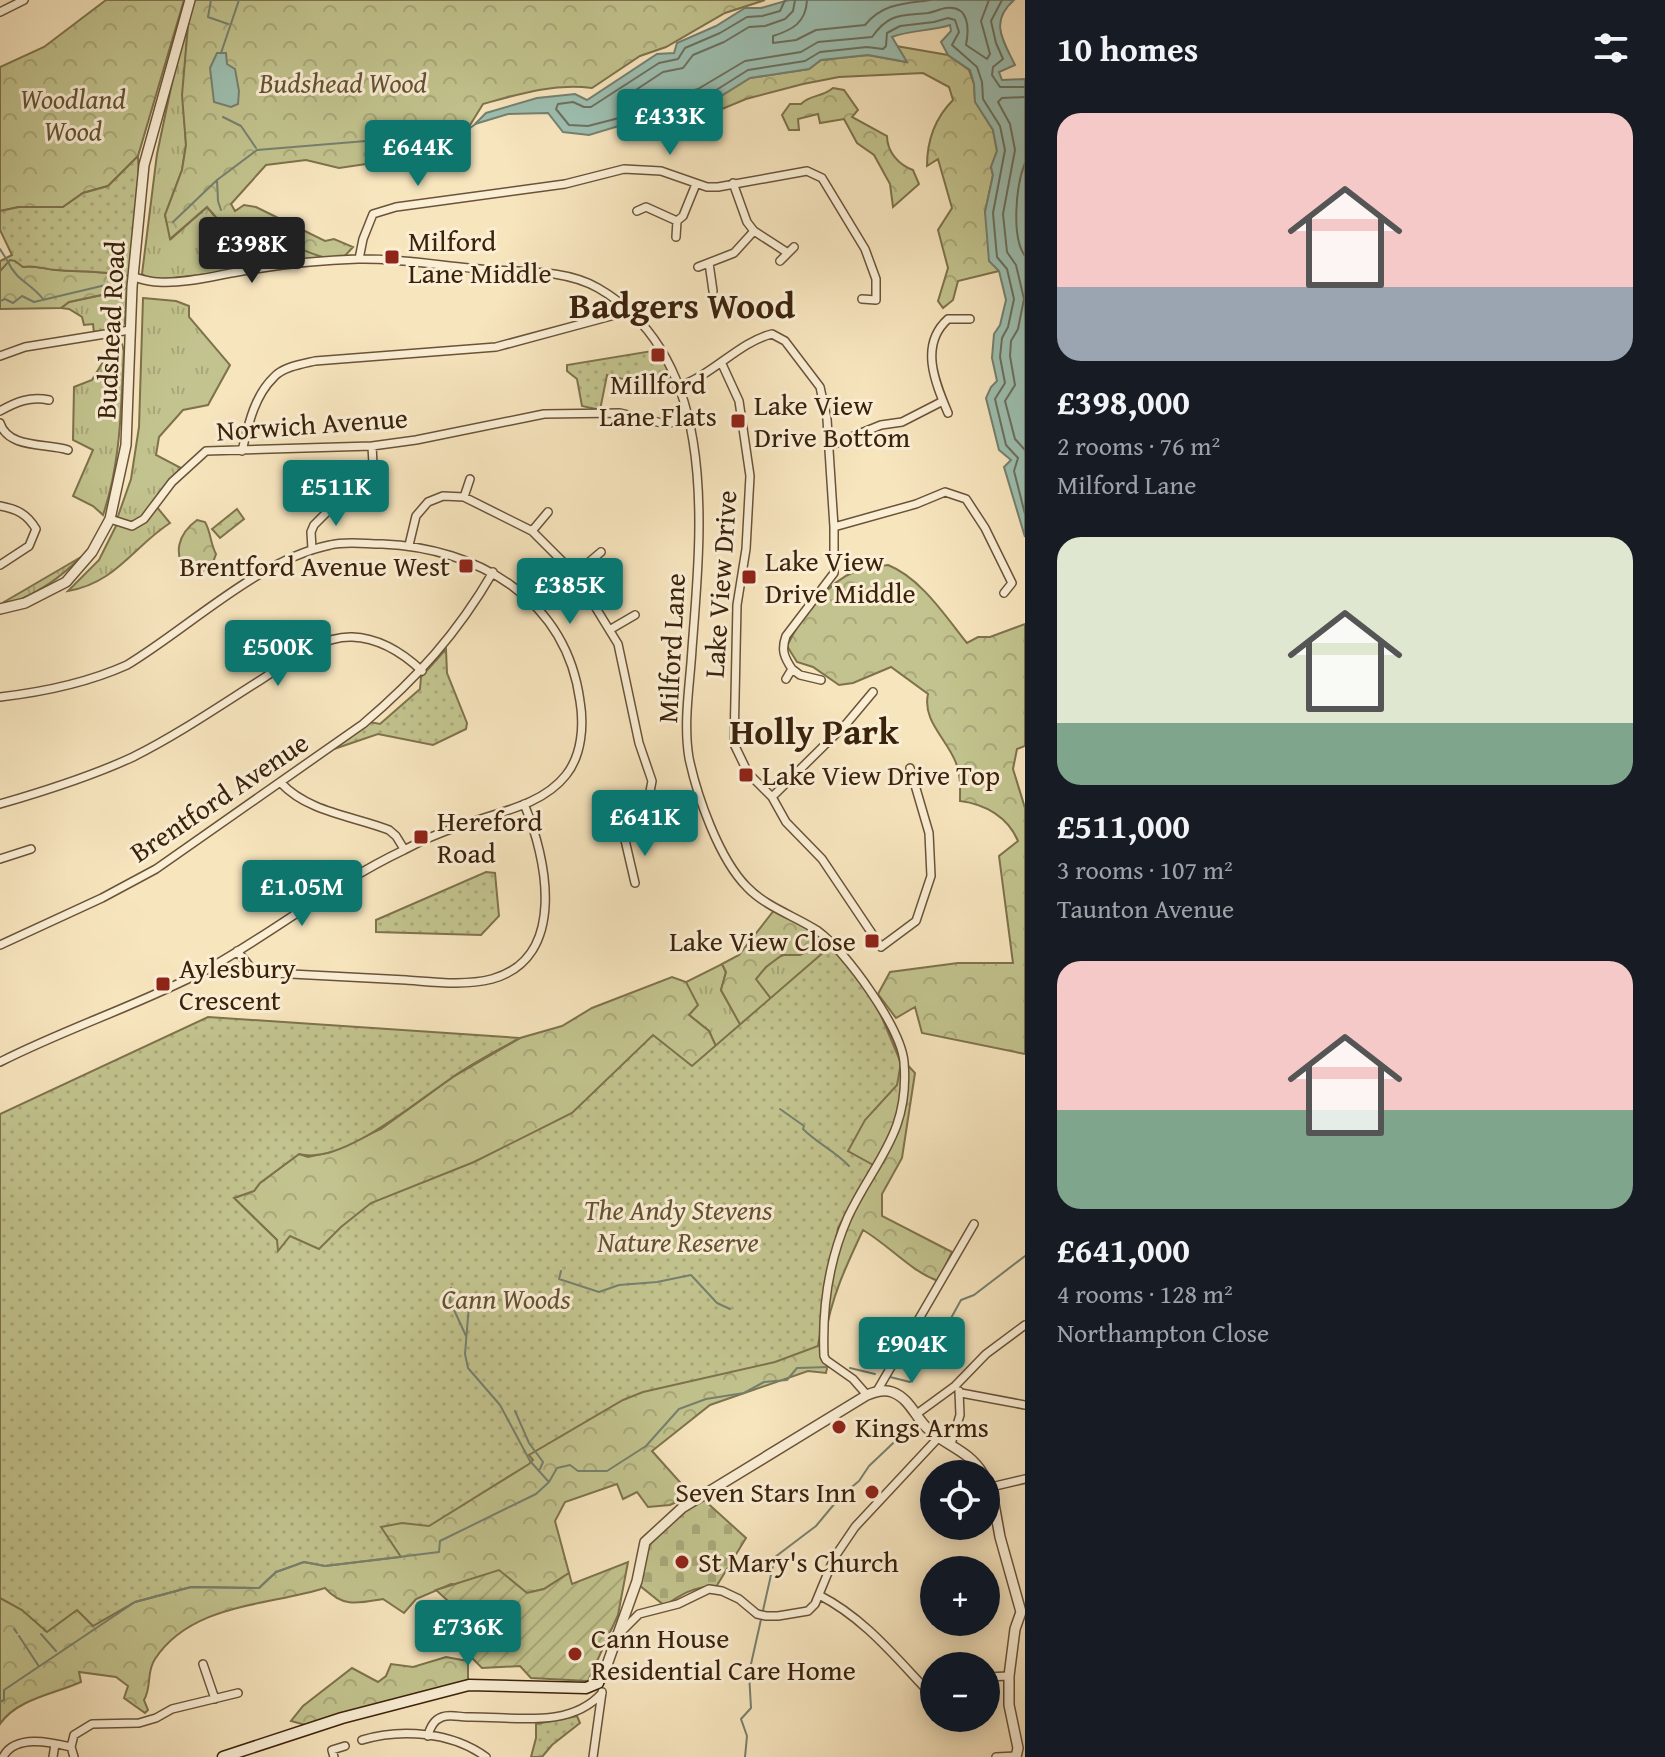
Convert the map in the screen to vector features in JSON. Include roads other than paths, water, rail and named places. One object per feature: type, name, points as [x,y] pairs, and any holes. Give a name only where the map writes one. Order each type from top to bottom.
[{"type":"main road","points":[[223,1757],[342,1718],[469,1685],[600,1688]]},
{"type":"street","points":[[0,12],[24,0]]},
{"type":"street","name":"Budshead Road","points":[[0,609],[25,603],[66,582],[92,552],[110,519],[126,445],[130,330],[144,165],[190,0]]},
{"type":"street","points":[[359,259],[373,214],[396,207],[565,184],[624,169],[661,171],[696,184],[718,187],[807,171],[822,178],[865,249],[877,286],[876,300],[862,299]]},
{"type":"street","points":[[733,183],[740,207],[754,231],[791,250],[780,261]]},
{"type":"street","points":[[676,237],[677,221],[683,216],[696,184]]},
{"type":"street","points":[[637,211],[646,207],[677,221]]},
{"type":"street","points":[[698,267],[734,253],[754,231]]},
{"type":"street","name":"Milford Lane","points":[[134,277],[156,283],[359,259],[538,272],[585,281],[601,290],[646,328],[662,351],[679,386],[695,446],[698,567],[687,725],[689,757],[712,830],[746,887],[821,933],[879,1003],[897,1035],[904,1058],[904,1091],[895,1135],[850,1214],[831,1262],[826,1299],[824,1356],[872,1393]]},
{"type":"street","points":[[709,263],[713,291]]},
{"type":"street","points":[[242,451],[252,412],[259,400],[275,376],[295,366],[315,361],[496,347],[611,316],[622,306]]},
{"type":"street","points":[[948,413],[933,370],[931,345],[935,334],[948,319],[970,319]]},
{"type":"street","points":[[0,356],[25,347],[130,330]]},
{"type":"street","points":[[679,386],[722,364],[759,337],[772,334],[785,341],[820,387],[829,446],[834,573],[786,636],[782,647],[792,669],[800,675],[821,680]]},
{"type":"street","name":"Lake View Drive","points":[[722,364],[739,401],[750,476],[746,549],[737,605],[734,744],[748,773],[772,797]]},
{"type":"street","points":[[0,411],[18,400],[49,400]]},
{"type":"street","points":[[829,446],[881,425],[902,422],[943,401]]},
{"type":"street","name":"Norwich Avenue","points":[[110,519],[132,526],[144,519],[172,482],[206,451],[372,446],[544,414],[620,413],[666,424],[689,418]]},
{"type":"street","points":[[1,428],[20,442],[68,450]]},
{"type":"street","points":[[312,549],[311,532],[314,525],[370,469],[373,464],[372,446]]},
{"type":"street","points":[[464,497],[470,479]]},
{"type":"street","points":[[834,527],[882,515],[945,492],[966,499],[985,528],[1012,583],[1004,593]]},
{"type":"street","points":[[409,545],[416,516],[428,502],[443,496],[464,497],[532,531],[575,574],[618,644],[639,743],[652,781],[647,807],[625,840],[635,883]]},
{"type":"street","points":[[0,506],[17,509],[29,517],[36,529],[29,546],[0,565]]},
{"type":"street","points":[[532,531],[548,512]]},
{"type":"street","points":[[0,697],[37,693],[110,673],[127,665],[235,590],[282,562],[312,549],[332,544],[409,545],[437,551],[493,572],[525,596],[558,637],[571,661],[581,704],[582,731],[573,764],[565,777],[536,799],[455,827],[404,849],[237,951],[162,991],[0,1062]]},
{"type":"street","points":[[575,574],[601,552]]},
{"type":"street","name":"Brentford Avenue","points":[[0,945],[128,885],[363,724],[422,671],[474,606],[493,572]]},
{"type":"street","points":[[611,629],[635,615]]},
{"type":"street","points":[[0,804],[45,791],[132,757],[173,735],[294,658],[326,642],[351,636],[373,641],[399,651],[422,671]]},
{"type":"street","points":[[786,679],[792,669]]},
{"type":"street","points":[[873,692],[847,723],[772,797],[786,822],[822,859],[881,947],[916,921],[931,876],[929,833],[910,768]]},
{"type":"street","points":[[281,783],[307,803],[389,830],[404,849]]},
{"type":"street","points":[[237,951],[252,969],[272,973],[451,983],[492,979],[509,971],[535,945],[544,923],[546,898],[541,857],[524,804]]},
{"type":"street","points":[[0,859],[31,849]]},
{"type":"street","points":[[593,1757],[600,1688],[637,1581],[645,1542],[682,1508],[872,1393],[974,1224]]},
{"type":"street","points":[[918,1413],[955,1386],[986,1354],[1025,1325]]},
{"type":"street","points":[[955,1386],[961,1393],[1025,1405]]},
{"type":"street","points":[[872,1393],[891,1392],[918,1413],[924,1425],[972,1460]]},
{"type":"street","points":[[951,1444],[960,1415],[961,1393]]},
{"type":"street","points":[[616,1636],[639,1614],[678,1604],[709,1589],[739,1599],[762,1615],[808,1611],[850,1533],[939,1437]]},
{"type":"street","points":[[1000,1480],[1025,1479]]},
{"type":"street","points":[[996,1757],[1016,1757],[1018,1748],[1009,1705],[1009,1676],[1015,1629],[1023,1612],[1015,1594],[1000,1533]]},
{"type":"street","points":[[819,1595],[842,1607],[868,1628],[920,1683]]},
{"type":"street","points":[[203,1664],[215,1699]]},
{"type":"street","points":[[1000,1676],[1009,1676]]},
{"type":"street","points":[[428,1736],[434,1723],[447,1716],[508,1718],[572,1714],[587,1708],[600,1688]]},
{"type":"street","points":[[74,1757],[71,1747],[74,1735],[92,1724],[139,1723],[172,1709],[238,1693]]},
{"type":"street","points":[[362,1740],[409,1733],[456,1742],[486,1757]]},
{"type":"street","points":[[3,1757],[7,1749],[18,1743],[71,1747]]},
{"type":"street","points":[[53,1757],[55,1744]]},
{"type":"street","points":[[334,1757],[332,1750],[345,1746]]},
{"type":"water","points":[[789,0],[1014,0],[1006,8],[1000,24],[1015,65],[999,72],[1002,80],[1025,79],[1025,537],[1004,467],[1011,460],[999,450],[986,398],[997,381],[992,358],[994,334],[1000,325],[1006,300],[999,271],[989,261],[985,212],[993,175],[991,167],[997,151],[993,130],[975,102],[970,70],[948,55],[941,42],[951,31],[950,25],[892,37],[907,62],[868,55],[821,60],[809,69],[750,78],[705,106],[623,129],[622,125],[589,135],[563,132],[548,113],[508,114],[475,124],[486,113],[537,98],[575,94],[587,100],[657,54],[674,53],[677,43],[716,26],[745,8],[761,8]]},
{"type":"water","points":[[217,53],[226,53],[227,64],[235,69],[238,104],[231,107],[214,102],[210,68]]},
{"type":"waterway","points":[[211,0],[208,17],[228,24]]},
{"type":"waterway","points":[[221,53],[239,0]]},
{"type":"waterway","points":[[223,117],[241,126],[256,148]]},
{"type":"waterway","points":[[173,222],[217,180],[257,150],[463,133],[477,123]]},
{"type":"waterway","points":[[217,180],[221,210]]},
{"type":"waterway","points":[[0,249],[5,257]]},
{"type":"waterway","points":[[7,260],[15,273],[43,299]]},
{"type":"waterway","points":[[0,301],[5,299],[13,303],[22,296],[34,302],[110,284]]},
{"type":"waterway","points":[[780,1109],[849,1166]]},
{"type":"waterway","points":[[890,1377],[910,1382],[929,1358],[961,1300],[974,1295],[1025,1256]]},
{"type":"waterway","points":[[561,1271],[559,1279],[599,1292],[619,1285],[691,1275],[717,1303],[730,1309]]},
{"type":"waterway","points":[[451,1288],[450,1301],[466,1336]]},
{"type":"waterway","points":[[469,1305],[465,1354],[468,1368],[500,1405],[530,1461],[548,1481]]},
{"type":"waterway","points":[[0,1702],[4,1700],[4,1690],[135,1602],[191,1587],[259,1588],[276,1572],[304,1562],[325,1566],[439,1552],[440,1541],[536,1494],[549,1482],[557,1468],[570,1465],[578,1471],[607,1471],[646,1446],[679,1409],[706,1399],[744,1393],[764,1382],[787,1380],[797,1368],[828,1367]]},
{"type":"waterway","points":[[850,1368],[875,1374]]},
{"type":"waterway","points":[[515,1411],[529,1443],[543,1462],[540,1469]]},
{"type":"waterway","points":[[745,1757],[747,1736],[741,1719],[751,1708],[749,1673],[775,1557],[816,1526],[841,1496],[859,1481],[869,1466],[909,1428]]},
{"type":"waterway","points":[[14,1629],[17,1633]]},
{"type":"waterway","points":[[41,1634],[56,1651]]},
{"type":"waterway","points":[[19,1636],[38,1665]]},
{"type":"place","name":"Milford Lane Middle","points":[[392,257]]},
{"type":"place","name":"Millford Lane Flats","points":[[658,355]]},
{"type":"place","name":"Lake View Drive Bottom","points":[[738,421]]},
{"type":"place","name":"Brentford Avenue West","points":[[466,566]]},
{"type":"place","name":"Lake View Drive Middle","points":[[749,577]]},
{"type":"place","name":"Lake View Drive Top","points":[[746,775]]},
{"type":"place","name":"Hereford Road","points":[[421,837]]},
{"type":"place","name":"Lake View Close","points":[[872,941]]},
{"type":"place","name":"Aylesbury Crescent","points":[[163,984]]},
{"type":"place","name":"Kings Arms","points":[[839,1427]]},
{"type":"place","name":"Seven Stars Inn","points":[[872,1492]]},
{"type":"place","name":"St Mary's Church","points":[[682,1562]]},
{"type":"place","name":"Cann House Residential Care Home","points":[[575,1654]]},
{"type":"district","name":"Badgers Wood","points":[[682,305]]},
{"type":"district","name":"Holly Park","points":[[814,731]]},
{"type":"park label","name":"Budshead Wood","points":[[343,83]]},
{"type":"park label","name":"Woodland Wood","points":[[73,115]]},
{"type":"park label","name":"The Andy Stevens Nature Reserve","points":[[678,1226]]},
{"type":"park label","name":"Cann Woods","points":[[506,1299]]}]
